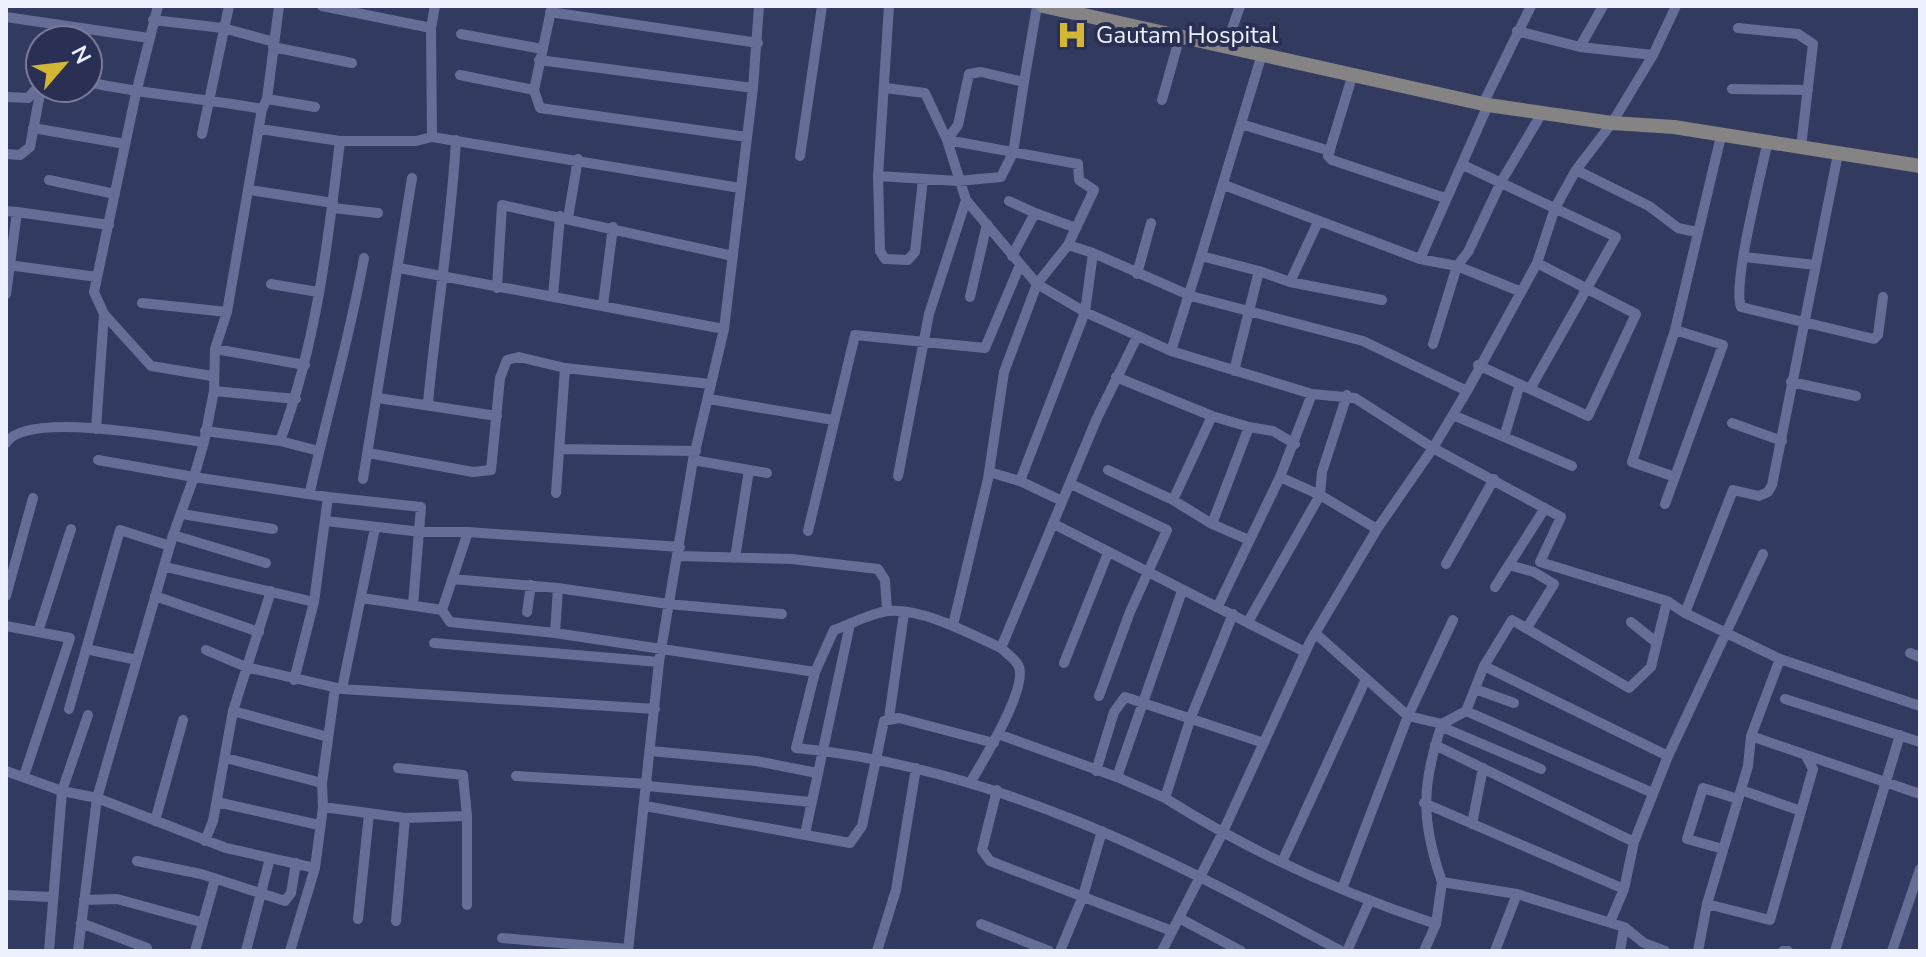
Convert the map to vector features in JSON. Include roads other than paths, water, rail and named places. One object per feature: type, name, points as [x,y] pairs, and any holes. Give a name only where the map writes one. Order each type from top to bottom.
[{"type":"street","points":[[158,6],[136,93],[94,292],[104,314],[151,366],[212,376]]},
{"type":"street","points":[[202,134],[229,6]]},
{"type":"street","points":[[78,951],[97,798],[205,436],[214,391],[215,349],[227,312],[250,190],[279,6]]},
{"type":"street","points":[[322,6],[431,28]]},
{"type":"street","points":[[432,137],[431,28],[435,6]]},
{"type":"street","points":[[502,938],[628,950],[659,662],[695,456],[724,329],[758,43],[759,6]]},
{"type":"street","points":[[800,156],[822,6]]},
{"type":"street","points":[[889,6],[878,176],[880,251],[885,259],[908,260],[915,252],[923,179]]},
{"type":"street","points":[[878,176],[958,181],[1001,177],[1013,153],[1037,6]]},
{"type":"street","points":[[1043,6],[1088,10],[1180,36],[1485,105],[1768,140],[1920,166]]},
{"type":"street","points":[[1226,46],[1240,6]]},
{"type":"street","points":[[1420,259],[1445,198],[1463,165],[1517,31],[1531,6]]},
{"type":"street","points":[[1580,47],[1603,6]]},
{"type":"street","points":[[1162,951],[1202,876],[1315,633],[1377,529],[1433,448],[1467,391],[1478,365],[1537,263],[1555,208],[1576,170],[1612,123],[1653,55],[1676,6]]},
{"type":"street","points":[[747,137],[549,111],[535,101],[534,90],[551,9],[758,43]]},
{"type":"street","points":[[6,17],[149,38]]},
{"type":"street","points":[[153,20],[223,28],[274,45],[352,63]]},
{"type":"street","points":[[1738,28],[1798,34],[1813,44],[1801,147]]},
{"type":"street","points":[[1517,31],[1580,47],[1653,55]]},
{"type":"street","points":[[461,34],[541,55],[753,88]]},
{"type":"street","points":[[1162,100],[1180,36]]},
{"type":"street","points":[[1171,351],[1191,296],[1262,54]]},
{"type":"street","points":[[947,140],[958,125],[969,74],[981,72],[1024,82]]},
{"type":"street","points":[[460,75],[534,90]]},
{"type":"street","points":[[1352,77],[1330,151],[1332,160],[1445,198]]},
{"type":"street","points":[[104,86],[136,93],[315,107]]},
{"type":"street","points":[[885,88],[925,93],[947,140],[966,200],[1037,284],[1085,312],[1171,351],[1312,394],[1347,395],[1433,448],[1561,517],[1540,562],[1667,601],[1727,636],[1780,659],[1920,706]]},
{"type":"street","points":[[1732,89],[1808,90]]},
{"type":"street","points":[[6,154],[26,152],[37,104]]},
{"type":"street","points":[[1433,344],[1457,266],[1468,252],[1501,182],[1542,113]]},
{"type":"street","points":[[1241,124],[1330,151]]},
{"type":"street","points":[[33,128],[125,144]]},
{"type":"street","points":[[260,129],[340,141],[416,141],[432,137],[740,188]]},
{"type":"street","points":[[1675,477],[1632,462],[1675,330],[1721,136]]},
{"type":"street","points":[[428,403],[434,335],[445,276],[456,140]]},
{"type":"street","points":[[947,140],[1078,164],[1079,180],[1094,190],[1068,245],[1037,284],[1004,372],[989,472],[953,625]]},
{"type":"street","points":[[1768,140],[1738,299],[1741,307],[1874,339],[1878,335],[1883,297]]},
{"type":"street","points":[[280,441],[296,399],[317,317],[340,141]]},
{"type":"street","points":[[1685,613],[1733,490],[1759,496],[1768,492],[1782,441],[1791,382],[1838,154]]},
{"type":"street","points":[[553,296],[564,217],[578,159]]},
{"type":"street","points":[[1463,165],[1616,237],[1588,288],[1525,386],[1505,434]]},
{"type":"street","points":[[1576,170],[1649,206],[1678,228],[1696,232]]},
{"type":"street","points":[[363,479],[412,178]]},
{"type":"street","points":[[49,180],[115,194]]},
{"type":"street","points":[[1224,185],[1420,259],[1457,266],[1519,291]]},
{"type":"street","points":[[250,190],[378,213]]},
{"type":"street","points":[[898,476],[929,314],[943,281],[966,200]]},
{"type":"street","points":[[1009,201],[1076,228]]},
{"type":"street","points":[[497,288],[502,205],[613,227],[733,256]]},
{"type":"street","points":[[6,294],[12,212],[109,225]]},
{"type":"street","points":[[1012,256],[1035,213]]},
{"type":"street","points":[[1290,282],[1318,222]]},
{"type":"street","points":[[1137,274],[1151,223]]},
{"type":"street","points":[[970,297],[987,224]]},
{"type":"street","points":[[603,305],[613,227]]},
{"type":"street","points":[[1068,245],[1191,296],[1363,341],[1467,391]]},
{"type":"street","points":[[1020,481],[1085,312],[1093,253]]},
{"type":"street","points":[[1201,256],[1290,282],[1382,300]]},
{"type":"street","points":[[1745,257],[1815,265]]},
{"type":"street","points":[[310,492],[348,346],[364,258]]},
{"type":"street","points":[[1478,365],[1588,416],[1636,314],[1537,263]]},
{"type":"street","points":[[9,265],[97,277]]},
{"type":"street","points":[[808,531],[855,335],[985,348],[1020,265]]},
{"type":"street","points":[[399,268],[724,329]]},
{"type":"street","points":[[1234,371],[1259,271]]},
{"type":"street","points":[[271,284],[318,292]]},
{"type":"street","points":[[142,303],[227,312]]},
{"type":"street","points":[[96,429],[104,314]]},
{"type":"street","points":[[1665,504],[1723,345],[1675,330]]},
{"type":"street","points":[[1001,648],[1116,377],[1137,337]]},
{"type":"street","points":[[215,349],[305,365]]},
{"type":"street","points":[[368,453],[486,473],[493,465],[500,378],[507,360],[519,357],[565,368],[710,384]]},
{"type":"street","points":[[556,493],[565,368]]},
{"type":"street","points":[[1116,377],[1212,416],[1273,431],[1295,444]]},
{"type":"street","points":[[1791,382],[1856,396]]},
{"type":"street","points":[[214,391],[296,399]]},
{"type":"street","points":[[1218,606],[1295,444],[1312,394]]},
{"type":"street","points":[[1248,622],[1320,495],[1322,472],[1347,395]]},
{"type":"street","points":[[378,398],[428,403],[497,416]]},
{"type":"street","points":[[709,399],[833,420]]},
{"type":"street","points":[[1453,415],[1505,434],[1572,466]]},
{"type":"street","points":[[1173,500],[1212,416]]},
{"type":"street","points":[[1732,423],[1782,441]]},
{"type":"street","points":[[6,443],[20,432],[46,427],[280,441],[319,451]]},
{"type":"street","points":[[1212,524],[1249,427]]},
{"type":"street","points":[[560,449],[695,456],[767,473]]},
{"type":"street","points":[[98,460],[328,497],[421,507],[413,605]]},
{"type":"street","points":[[735,558],[749,470]]},
{"type":"street","points":[[1108,470],[1249,540]]},
{"type":"street","points":[[989,472],[1020,481],[1062,501]]},
{"type":"street","points":[[1280,477],[1320,495],[1377,529]]},
{"type":"street","points":[[1446,564],[1494,479]]},
{"type":"street","points":[[1071,484],[1167,530],[1099,696]]},
{"type":"street","points":[[294,680],[314,602],[328,497]]},
{"type":"street","points":[[6,596],[33,498]]},
{"type":"street","points":[[1495,587],[1545,508]]},
{"type":"street","points":[[182,514],[273,529]]},
{"type":"street","points":[[326,521],[421,532],[468,532],[878,569],[885,580],[887,611]]},
{"type":"street","points":[[1054,524],[1148,575],[1218,606],[1305,652]]},
{"type":"street","points":[[290,951],[315,868],[328,737],[362,598],[375,528]]},
{"type":"street","points":[[38,632],[71,529]]},
{"type":"street","points":[[69,709],[120,530],[266,563]]},
{"type":"street","points":[[442,610],[468,532]]},
{"type":"street","points":[[1064,663],[1108,553]]},
{"type":"street","points":[[1610,922],[1624,889],[1634,842],[1668,756],[1763,554]]},
{"type":"street","points":[[1509,565],[1534,572],[1554,584],[1527,628]]},
{"type":"street","points":[[166,567],[314,602]]},
{"type":"street","points":[[452,579],[782,614]]},
{"type":"street","points":[[527,612],[531,585]]},
{"type":"street","points":[[555,633],[558,588]]},
{"type":"street","points":[[205,841],[217,802],[233,711],[271,591]]},
{"type":"street","points":[[1117,777],[1182,591]]},
{"type":"street","points":[[155,596],[259,632]]},
{"type":"street","points":[[362,598],[442,610],[450,622],[555,633],[815,672]]},
{"type":"street","points":[[1429,950],[1442,882],[1429,843],[1424,803],[1435,745],[1442,726],[1466,711],[1484,666],[1512,620],[1629,688],[1651,667],[1667,601]]},
{"type":"street","points":[[970,783],[996,738],[1020,680],[1020,668],[1001,648],[953,625],[904,613],[887,611],[834,630],[815,672],[796,748],[873,757],[916,768],[970,783],[997,790],[1102,831],[1202,876],[1341,951]]},
{"type":"street","points":[[889,718],[904,613]]},
{"type":"street","points":[[1165,798],[1191,717],[1233,614]]},
{"type":"street","points":[[1342,889],[1408,716],[1453,620]]},
{"type":"street","points":[[1631,622],[1657,643]]},
{"type":"street","points":[[805,834],[850,624]]},
{"type":"street","points":[[6,626],[70,638],[24,776]]},
{"type":"street","points":[[1315,633],[1408,716],[1442,726],[1541,769]]},
{"type":"street","points":[[434,643],[659,662]]},
{"type":"street","points":[[86,649],[137,660]]},
{"type":"street","points":[[206,650],[246,667],[339,689],[655,709]]},
{"type":"street","points":[[1698,951],[1707,904],[1739,794],[1751,736],[1780,659]]},
{"type":"street","points":[[1484,666],[1668,756]]},
{"type":"street","points":[[1282,862],[1366,679]]},
{"type":"street","points":[[1475,689],[1514,703]]},
{"type":"street","points":[[1096,771],[1119,701],[1130,697],[1264,743]]},
{"type":"street","points":[[1785,699],[1920,742]]},
{"type":"street","points":[[233,711],[328,737]]},
{"type":"street","points":[[1466,711],[1653,793]]},
{"type":"street","points":[[49,951],[62,791],[88,715]]},
{"type":"street","points":[[645,806],[850,843],[862,826],[873,757],[884,721],[889,718],[996,738],[1117,777],[1165,798],[1222,834],[1282,862],[1369,902],[1436,924]]},
{"type":"street","points":[[155,821],[183,720]]},
{"type":"street","points":[[1837,951],[1900,735]]},
{"type":"street","points":[[1751,736],[1807,758],[1920,794]]},
{"type":"street","points":[[1435,745],[1634,842]]},
{"type":"street","points":[[651,751],[756,761],[817,773]]},
{"type":"street","points":[[226,758],[322,783]]},
{"type":"street","points":[[1707,904],[1770,920],[1813,769],[1807,758]]},
{"type":"street","points":[[398,768],[463,775],[467,816],[467,905]]},
{"type":"street","points":[[877,951],[896,890],[916,768]]},
{"type":"street","points":[[1472,824],[1483,768]]},
{"type":"street","points":[[6,771],[62,791],[97,798],[205,841],[315,868]]},
{"type":"street","points":[[516,776],[648,785],[811,802]]},
{"type":"street","points":[[1723,849],[1687,839],[1703,788],[1801,811]]},
{"type":"street","points":[[997,790],[982,850],[990,861],[1172,931]]},
{"type":"street","points":[[217,802],[319,825]]},
{"type":"street","points":[[1424,803],[1624,889]]},
{"type":"street","points":[[323,807],[405,818],[467,816]]},
{"type":"street","points":[[358,919],[369,814]]},
{"type":"street","points":[[396,921],[405,818]]},
{"type":"street","points":[[1060,951],[1083,896],[1102,831]]},
{"type":"street","points":[[246,951],[270,858]]},
{"type":"street","points":[[137,861],[215,879],[275,900],[289,899],[296,863]]},
{"type":"street","points":[[1892,951],[1920,869]]},
{"type":"street","points":[[195,951],[215,879]]},
{"type":"street","points":[[1442,882],[1517,894],[1610,922],[1624,927],[1644,943],[1665,951]]},
{"type":"street","points":[[1495,951],[1517,894]]},
{"type":"street","points":[[6,895],[51,897]]},
{"type":"street","points":[[84,900],[117,899],[201,922]]},
{"type":"street","points":[[1347,951],[1369,902]]},
{"type":"street","points":[[1179,918],[1241,951]]},
{"type":"street","points":[[81,923],[147,948]]},
{"type":"street","points":[[981,924],[1049,951]]},
{"type":"street","points":[[1620,951],[1624,927]]},
{"type":"place","name":"Gautam Hospital","points":[[1072,35]]}]
